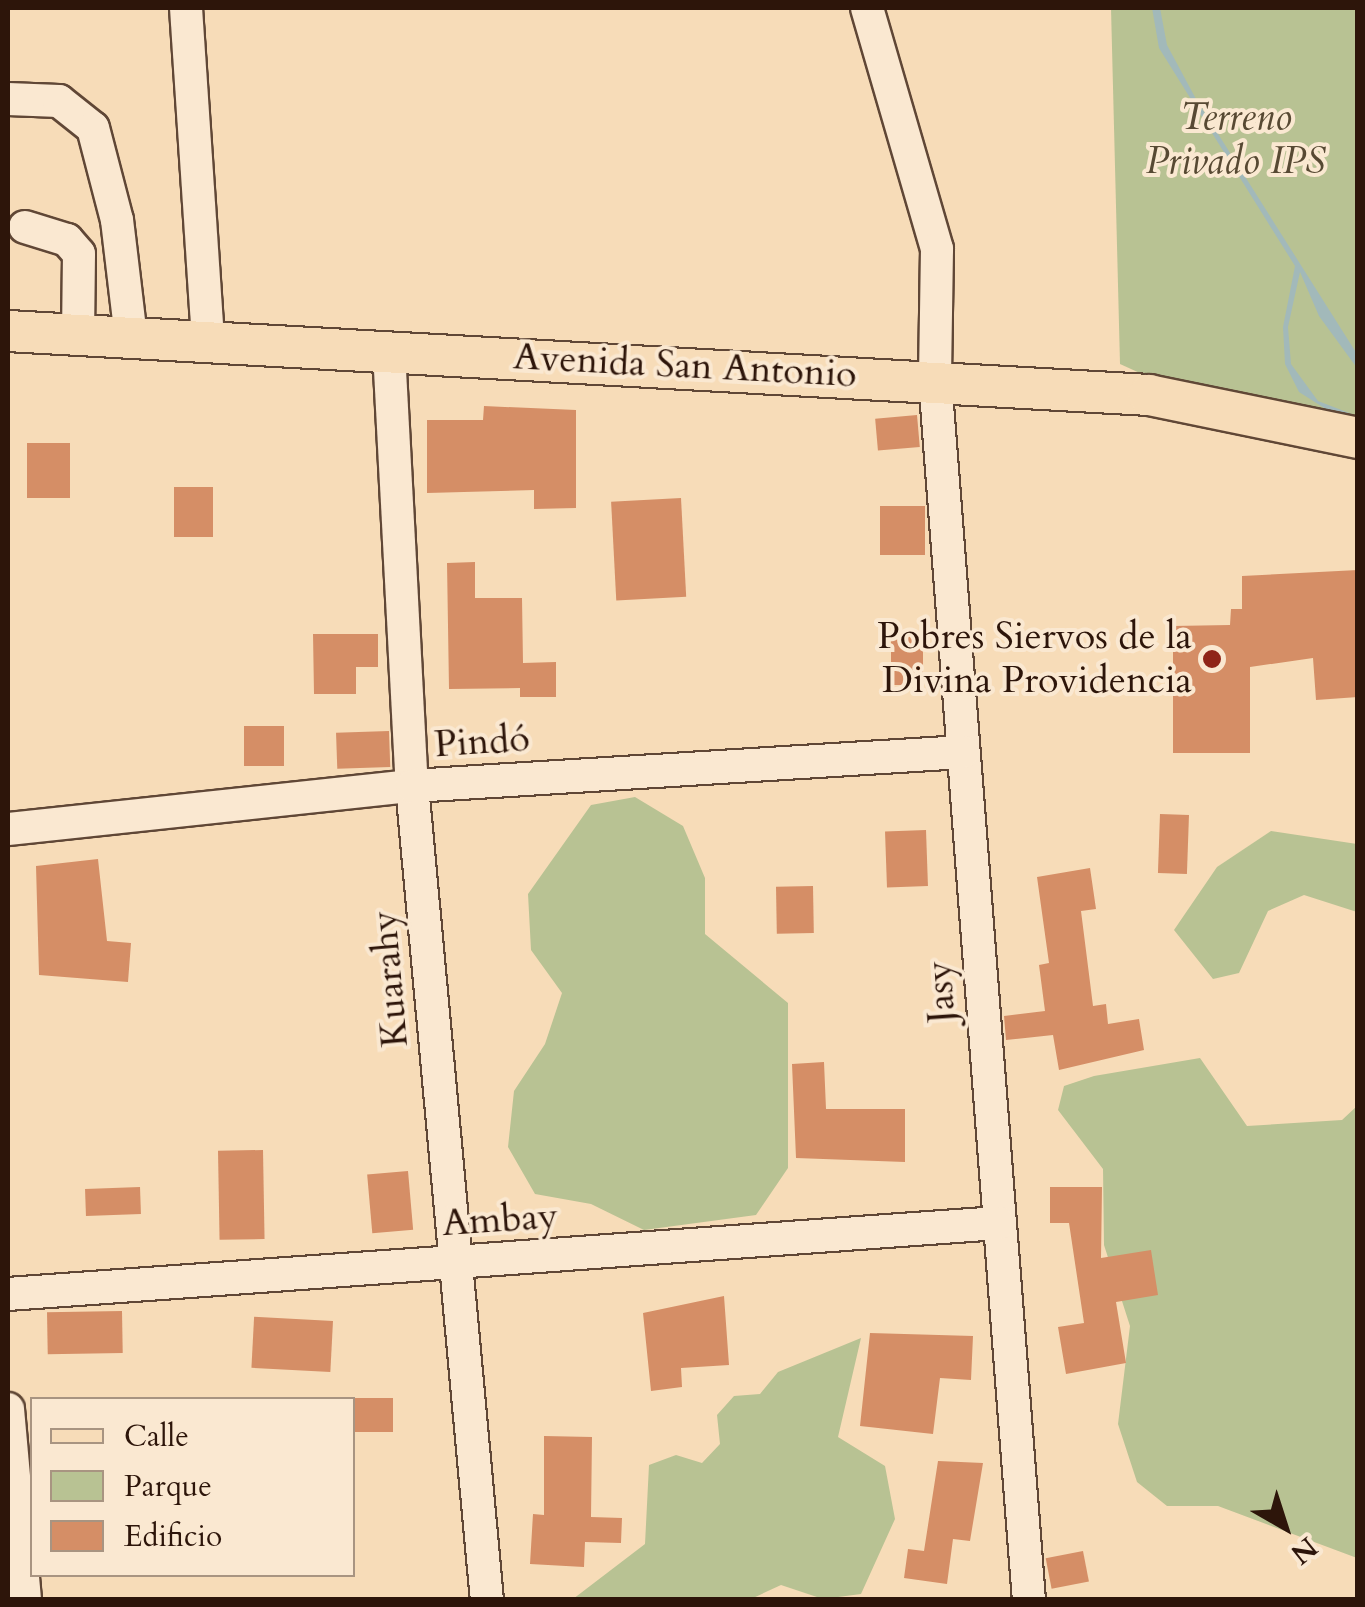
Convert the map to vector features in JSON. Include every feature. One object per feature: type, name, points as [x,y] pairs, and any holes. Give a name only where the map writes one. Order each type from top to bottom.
[{"type":"main road","name":"Avenida San Antonio","points":[[8,331],[936,379],[1148,396],[1358,438]]},
{"type":"street","points":[[186,8],[208,342]]},
{"type":"street","name":"Jasy","points":[[868,8],[937,249],[936,379],[1029,1600]]},
{"type":"street","points":[[8,100],[59,102],[93,128],[117,220],[130,338]]},
{"type":"street","points":[[25,227],[66,240],[79,254],[78,335]]},
{"type":"street","name":"Kuarahy","points":[[389,350],[412,786],[487,1600]]},
{"type":"street","name":"Pindó","points":[[8,829],[412,786],[963,752]]},
{"type":"street","name":"Ambay","points":[[8,1294],[998,1223]]},
{"type":"street","points":[[8,1410],[24,1600]]},
{"type":"green space","name":"Terreno Privado IPS","points":[[1111,8],[1357,8],[1357,427],[1164,384],[1120,364]]},
{"type":"green space","points":[[635,797],[683,826],[705,878],[705,934],[788,1003],[788,1168],[756,1215],[644,1230],[591,1204],[535,1194],[508,1147],[514,1091],[545,1044],[562,993],[531,950],[528,894],[591,805]]},
{"type":"green space","points":[[1271,831],[1357,844],[1357,912],[1304,895],[1268,911],[1239,973],[1213,979],[1174,930],[1217,867]]},
{"type":"green space","points":[[1200,1058],[1247,1126],[1342,1120],[1357,1106],[1357,1558],[1218,1506],[1167,1506],[1137,1482],[1118,1424],[1130,1326],[1104,1245],[1103,1169],[1058,1110],[1064,1086],[1094,1076]]},
{"type":"green space","points":[[861,1338],[838,1437],[885,1466],[895,1519],[861,1594],[823,1599],[781,1585],[751,1599],[573,1599],[645,1544],[649,1465],[676,1455],[702,1463],[720,1444],[717,1415],[734,1396],[760,1394],[778,1372]]},
{"type":"water","points":[[1152,8],[1160,8],[1167,45],[1196,99],[1357,354],[1357,368],[1319,316],[1300,272],[1288,327],[1291,364],[1318,401],[1357,416],[1329,411],[1299,392],[1285,364],[1283,327],[1295,266],[1159,48]]},
{"type":"building","points":[[484,406],[576,410],[576,508],[534,509],[534,490],[427,493],[427,420],[483,420]]},
{"type":"building","points":[[917,415],[920,447],[878,451],[875,419]]},
{"type":"building","points":[[27,443],[70,443],[70,498],[27,498]]},
{"type":"building","points":[[174,487],[213,487],[213,537],[174,537]]},
{"type":"building","points":[[681,498],[686,597],[616,601],[611,502]]},
{"type":"building","points":[[880,506],[925,506],[925,555],[880,555]]},
{"type":"building","points":[[475,562],[475,598],[522,598],[523,663],[556,662],[556,697],[520,697],[520,688],[449,689],[447,563]]},
{"type":"building","name":"Pobres Siervos de la Divina Providencia","points":[[1358,570],[1358,697],[1316,700],[1313,658],[1250,667],[1250,753],[1173,753],[1173,626],[1230,625],[1231,609],[1242,609],[1242,576]]},
{"type":"building","points":[[313,634],[378,634],[378,667],[356,667],[356,694],[314,694]]},
{"type":"building","points":[[891,634],[923,634],[923,685],[891,685]]},
{"type":"building","points":[[244,726],[284,726],[284,766],[244,766]]},
{"type":"building","points":[[389,731],[390,767],[337,769],[336,733]]},
{"type":"building","points":[[1160,814],[1189,815],[1187,874],[1158,873]]},
{"type":"building","points":[[926,830],[928,886],[887,887],[885,831]]},
{"type":"building","points":[[98,859],[107,941],[131,943],[128,982],[39,975],[36,866]]},
{"type":"building","points":[[1090,868],[1096,909],[1081,911],[1093,1006],[1106,1004],[1108,1024],[1139,1019],[1144,1050],[1059,1070],[1053,1035],[1006,1040],[1004,1016],[1045,1011],[1039,965],[1049,963],[1037,877]]},
{"type":"building","points":[[813,886],[814,933],[777,934],[776,887]]},
{"type":"building","points":[[824,1062],[826,1109],[905,1109],[905,1162],[796,1158],[792,1064]]},
{"type":"building","points":[[263,1150],[265,1239],[220,1240],[218,1151]]},
{"type":"building","points":[[408,1171],[413,1230],[372,1233],[367,1175]]},
{"type":"building","points":[[140,1187],[141,1214],[86,1216],[85,1189]]},
{"type":"building","points":[[1050,1187],[1102,1187],[1101,1258],[1151,1250],[1158,1295],[1116,1302],[1126,1363],[1066,1374],[1058,1327],[1084,1323],[1069,1223],[1050,1223]]},
{"type":"building","points":[[724,1296],[729,1365],[681,1368],[682,1387],[651,1391],[643,1313]]},
{"type":"building","points":[[122,1311],[123,1353],[48,1354],[47,1312]]},
{"type":"building","points":[[254,1317],[333,1321],[330,1372],[251,1368]]},
{"type":"building","points":[[870,1333],[973,1336],[971,1380],[940,1378],[933,1434],[860,1426]]},
{"type":"building","points":[[355,1398],[393,1398],[393,1432],[355,1432]]},
{"type":"building","points":[[544,1436],[592,1437],[591,1517],[622,1518],[621,1543],[585,1542],[584,1567],[530,1564],[533,1514],[544,1515]]},
{"type":"building","points":[[938,1461],[983,1463],[970,1541],[953,1539],[947,1584],[904,1578],[908,1549],[924,1551]]},
{"type":"building","points":[[1083,1551],[1089,1581],[1052,1589],[1046,1558]]},
{"type":"place","name":"Pobres Siervos de la Divina Providencia","points":[[1212,659]]}]
